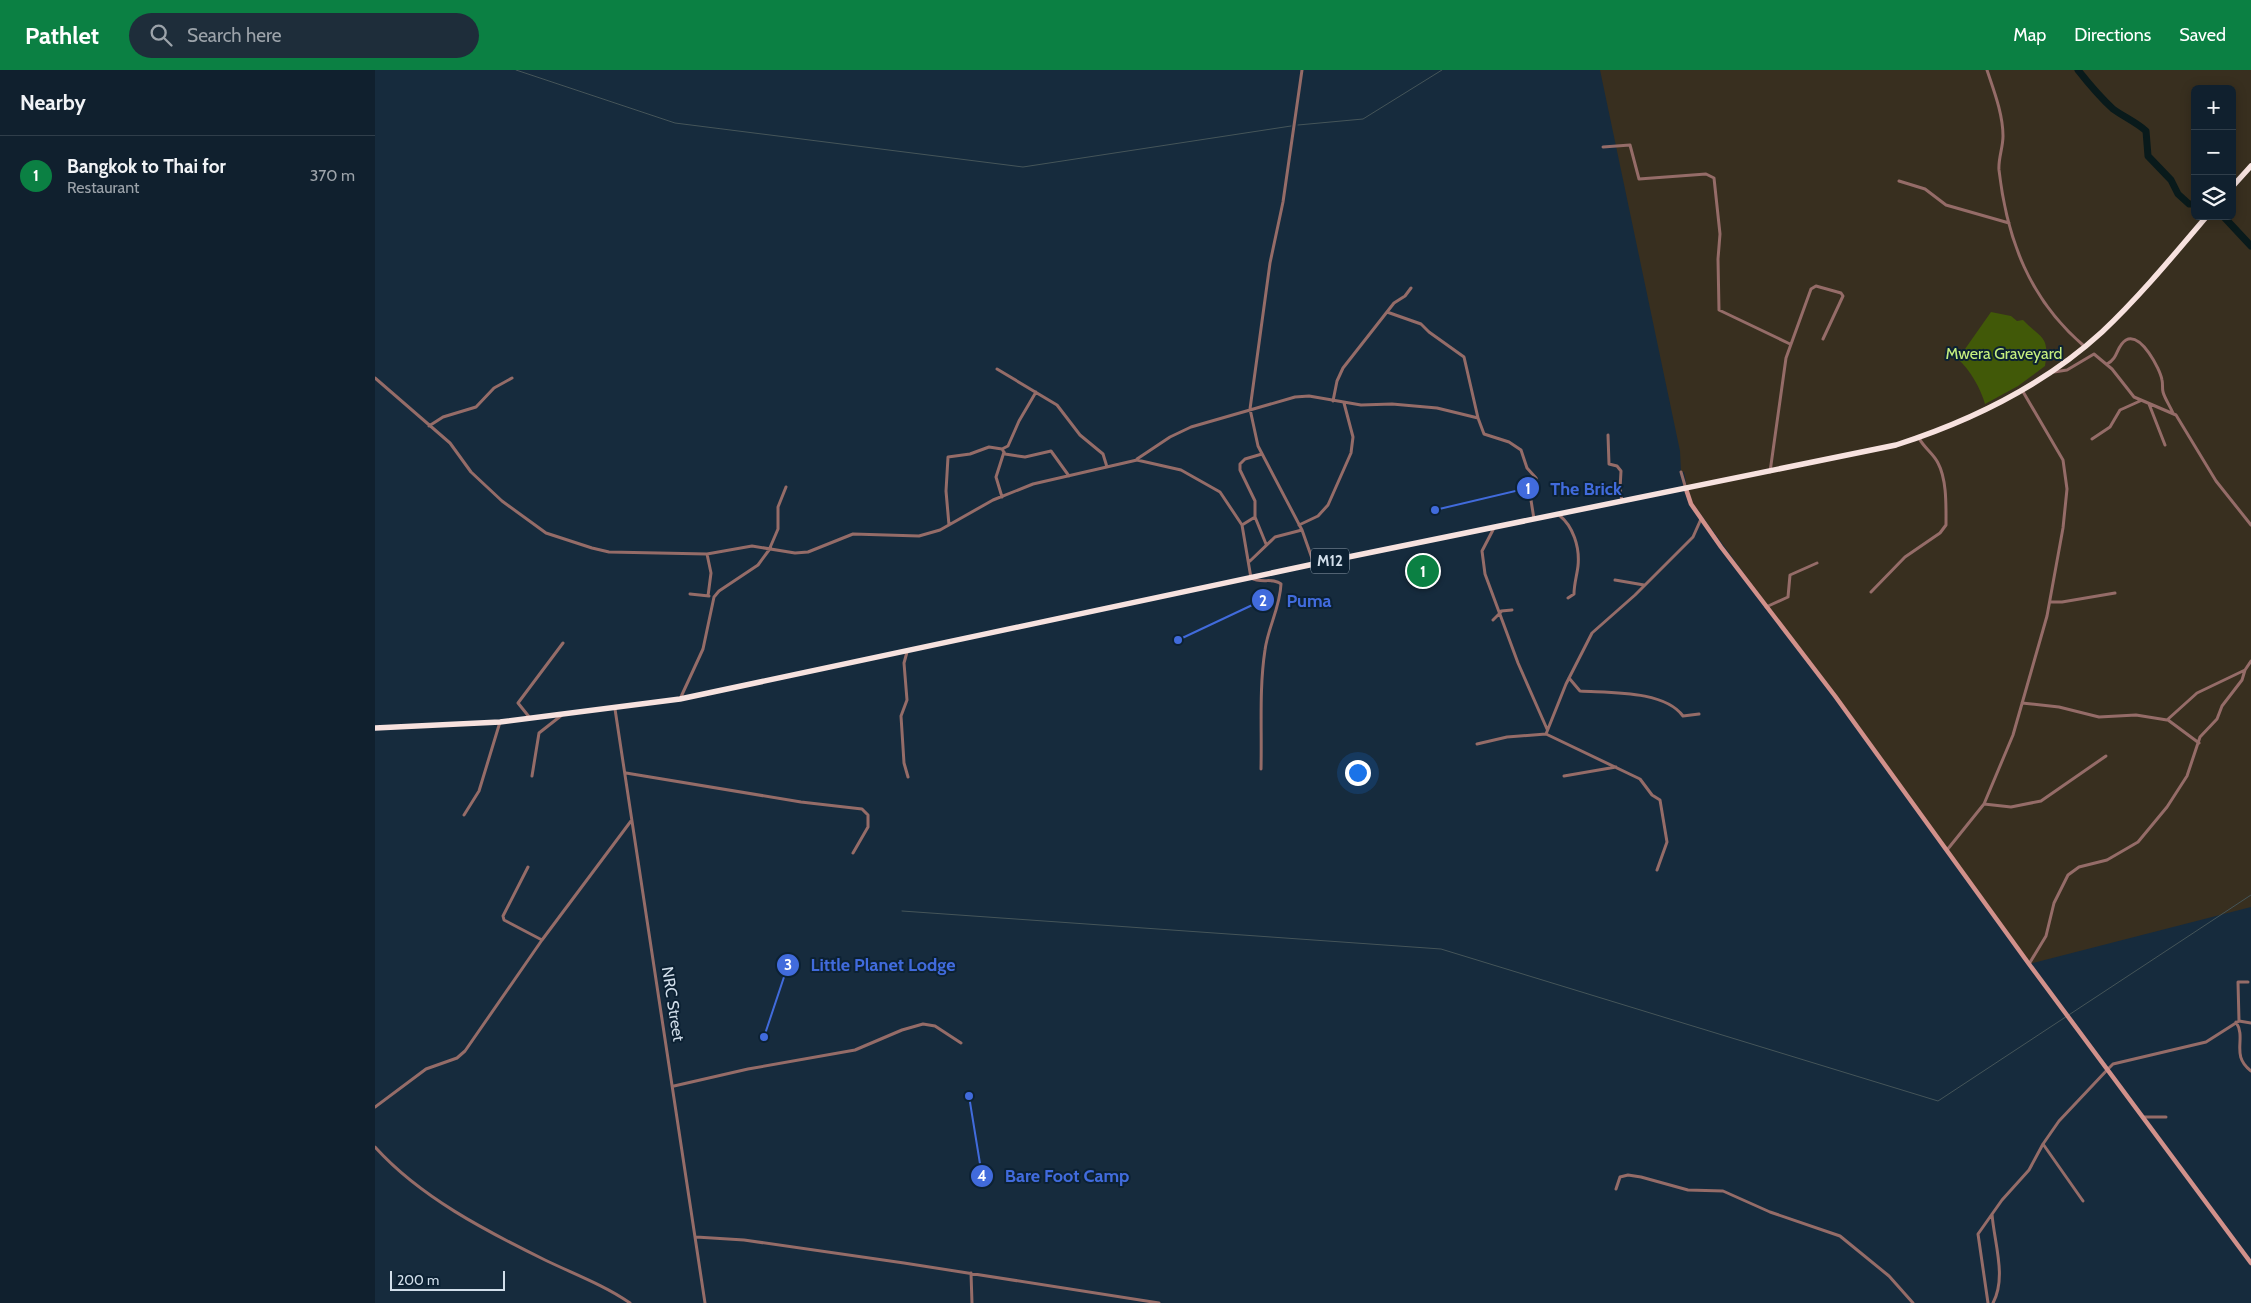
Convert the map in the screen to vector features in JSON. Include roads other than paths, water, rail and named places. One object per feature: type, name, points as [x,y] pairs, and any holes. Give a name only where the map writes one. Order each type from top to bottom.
[{"type":"highway","points":[[2236,183],[2251,166]]},
{"type":"highway","name":"M12","points":[[375,728],[500,722],[615,709],[680,699],[1314,564],[1875,450],[1919,438],[1982,412],[2022,390],[2050,372],[2084,346],[2135,299],[2204,220]]},
{"type":"street","points":[[1302,70],[1283,202],[1270,263],[1262,335],[1255,363],[1250,409],[1255,439],[1302,530],[1314,564]]},
{"type":"street","points":[[1987,70],[1998,105],[2003,133],[1999,168],[2017,255],[2037,292],[2060,324],[2084,346]]},
{"type":"street","points":[[1603,147],[1629,145],[1639,179],[1706,174],[1714,178],[1720,234],[1718,259],[1719,310],[1790,344]]},
{"type":"street","points":[[1899,181],[1925,189],[1946,205],[2010,224]]},
{"type":"street","points":[[1770,472],[1782,375],[1790,344],[1811,289],[1816,286],[1843,294],[1823,339]]},
{"type":"street","points":[[1333,401],[1340,373],[1387,312],[1411,288]]},
{"type":"street","points":[[1387,312],[1421,324],[1463,357],[1478,418],[1484,434],[1509,442],[1521,450],[1527,468],[1538,482],[1536,488],[1530,494],[1534,519]]},
{"type":"street","points":[[2107,364],[2114,359],[2120,347],[2127,340],[2133,340],[2141,344],[2151,356],[2162,378],[2163,391],[2174,414],[2216,481],[2251,525]]},
{"type":"street","points":[[2050,372],[2067,370],[2092,354],[2096,354],[2107,364],[2129,392],[2140,401],[2174,414]]},
{"type":"street","points":[[997,369],[1057,405],[1080,435],[1103,454],[1107,467]]},
{"type":"street","points":[[375,378],[450,443],[471,472],[502,501],[546,533],[559,539],[609,552],[707,554],[751,546],[795,553],[808,552],[853,534],[905,537],[931,533],[1002,497],[1033,484],[1137,460],[1148,460],[1181,470],[1215,487],[1224,496],[1241,525],[1251,578],[1263,582],[1277,581],[1281,584],[1279,605],[1267,639],[1263,668],[1261,769]]},
{"type":"street","points":[[429,426],[443,417],[477,407],[494,388],[512,378]]},
{"type":"street","points":[[1947,850],[1983,804],[2013,735],[2050,602],[2067,505],[2067,478],[2058,449],[2022,390]]},
{"type":"street","points":[[1002,497],[997,477],[1003,450],[1010,444],[1015,428],[1036,392]]},
{"type":"street","points":[[1137,460],[1177,433],[1250,409],[1295,397],[1309,396],[1344,403],[1393,404],[1437,408],[1478,418]]},
{"type":"street","points":[[2092,439],[2110,427],[2120,410],[2140,401]]},
{"type":"street","points":[[1299,525],[1314,519],[1324,509],[1351,453],[1353,437],[1344,403]]},
{"type":"street","points":[[2148,404],[2165,445]]},
{"type":"street","points":[[1608,435],[1609,464],[1617,466],[1621,471],[1620,489],[1622,501]]},
{"type":"street","points":[[1871,592],[1905,557],[1940,533],[1946,525],[1940,468],[1935,457],[1923,446],[1919,438]]},
{"type":"street","points":[[949,525],[946,491],[948,457],[970,454],[989,447],[1025,457],[1051,451],[1069,476]]},
{"type":"street","points":[[1262,454],[1242,461],[1240,466],[1255,502],[1255,517],[1266,544]]},
{"type":"street","points":[[1681,472],[1691,504],[1701,518],[1766,607],[1835,696],[2029,964],[2251,1263]]},
{"type":"street","points":[[680,699],[703,649],[714,597],[719,591],[758,565],[769,550],[778,530],[778,507],[786,487]]},
{"type":"street","points":[[1559,514],[1570,523],[1574,533],[1578,566],[1574,594],[1568,598]]},
{"type":"street","points":[[1241,525],[1255,517]]},
{"type":"street","points":[[1547,732],[1569,678],[1592,633],[1693,537],[1701,518]]},
{"type":"street","points":[[1494,528],[1482,551],[1485,574],[1501,612],[1518,663],[1547,732]]},
{"type":"street","points":[[1249,562],[1275,537],[1302,530]]},
{"type":"street","points":[[707,554],[711,574],[708,596]]},
{"type":"street","points":[[1766,607],[1788,597],[1789,578],[1794,571],[1817,563]]},
{"type":"street","points":[[1615,580],[1644,585]]},
{"type":"street","points":[[2050,602],[2062,602],[2115,593]]},
{"type":"street","points":[[690,594],[714,597]]},
{"type":"street","points":[[1493,620],[1501,612],[1512,610]]},
{"type":"street","points":[[531,718],[518,703],[563,643]]},
{"type":"street","points":[[907,652],[904,663],[907,700],[901,716],[904,763],[908,776]]},
{"type":"street","points":[[2029,964],[2046,936],[2054,903],[2068,875],[2077,868],[2107,860],[2137,844],[2167,807],[2187,776],[2203,731],[2214,723],[2222,706],[2242,680],[2245,670],[2251,661]]},
{"type":"street","points":[[2167,720],[2197,693],[2245,670]]},
{"type":"street","points":[[1569,678],[1580,691],[1655,697],[1680,712],[1683,716],[1699,714]]},
{"type":"street","points":[[2022,703],[2059,707],[2099,717],[2136,715],[2167,720],[2199,744]]},
{"type":"street","name":"NRC Street","points":[[615,709],[626,773],[631,821],[674,1086],[705,1303]]},
{"type":"street","points":[[532,776],[539,733],[562,715]]},
{"type":"street","points":[[464,815],[479,791],[500,722]]},
{"type":"street","points":[[1477,744],[1507,737],[1547,732],[1640,779],[1652,795],[1660,800],[1667,842],[1657,870]]},
{"type":"street","points":[[1983,804],[2011,807],[2041,801],[2050,793],[2075,780],[2085,769],[2106,756]]},
{"type":"street","points":[[1564,776],[1616,767]]},
{"type":"street","points":[[626,773],[801,802],[862,809],[868,815],[869,824],[853,853]]},
{"type":"street","points":[[375,1107],[427,1069],[457,1058],[465,1051],[542,940],[631,821]]},
{"type":"street","points":[[528,867],[503,916],[504,920],[542,940]]},
{"type":"street","points":[[2249,982],[2238,982],[2237,1021],[2240,1028],[2239,1054],[2244,1066],[2251,1071]]},
{"type":"street","points":[[1988,1303],[1978,1234],[1992,1213],[2029,1170],[2043,1144],[2070,1108],[2113,1064],[2206,1042],[2237,1021],[2251,1024]]},
{"type":"street","points":[[674,1086],[748,1069],[855,1050],[902,1030],[926,1024],[935,1026],[961,1043]]},
{"type":"street","points":[[2142,1117],[2166,1117]]},
{"type":"street","points":[[2043,1144],[2083,1201]]},
{"type":"street","points":[[375,1147],[424,1189],[464,1216],[544,1260],[615,1293],[630,1303]]},
{"type":"street","points":[[1616,1190],[1620,1177],[1628,1175],[1648,1178],[1689,1190],[1728,1193],[1769,1212],[1847,1240],[1889,1276],[1913,1303]]},
{"type":"street","points":[[1992,1213],[1999,1276],[1997,1296],[1993,1303]]},
{"type":"street","points":[[696,1238],[744,1240],[1159,1303]]},
{"type":"street","points":[[971,1273],[972,1303]]},
{"type":"waterway","points":[[516,70],[675,123],[1023,167],[1291,126]]},
{"type":"waterway","points":[[1298,125],[1363,119],[1442,70]]},
{"type":"waterway","points":[[2078,70],[2113,109],[2146,131],[2148,156],[2171,180],[2178,194],[2191,204]]},
{"type":"waterway","points":[[2227,220],[2251,246]]},
{"type":"waterway","points":[[902,911],[1441,949],[1938,1101],[2251,895]]},
{"type":"place","name":"The Brick","points":[[1435,510]]},
{"type":"place","name":"Bangkok to Thai for","points":[[1423,571]]},
{"type":"place","name":"Puma","points":[[1178,640]]},
{"type":"place","name":"Little Planet Lodge","points":[[764,1037]]},
{"type":"place","name":"Bare Foot Camp","points":[[969,1096]]},
{"type":"park label","name":"Mwera Graveyard","points":[[2004,353]]}]
